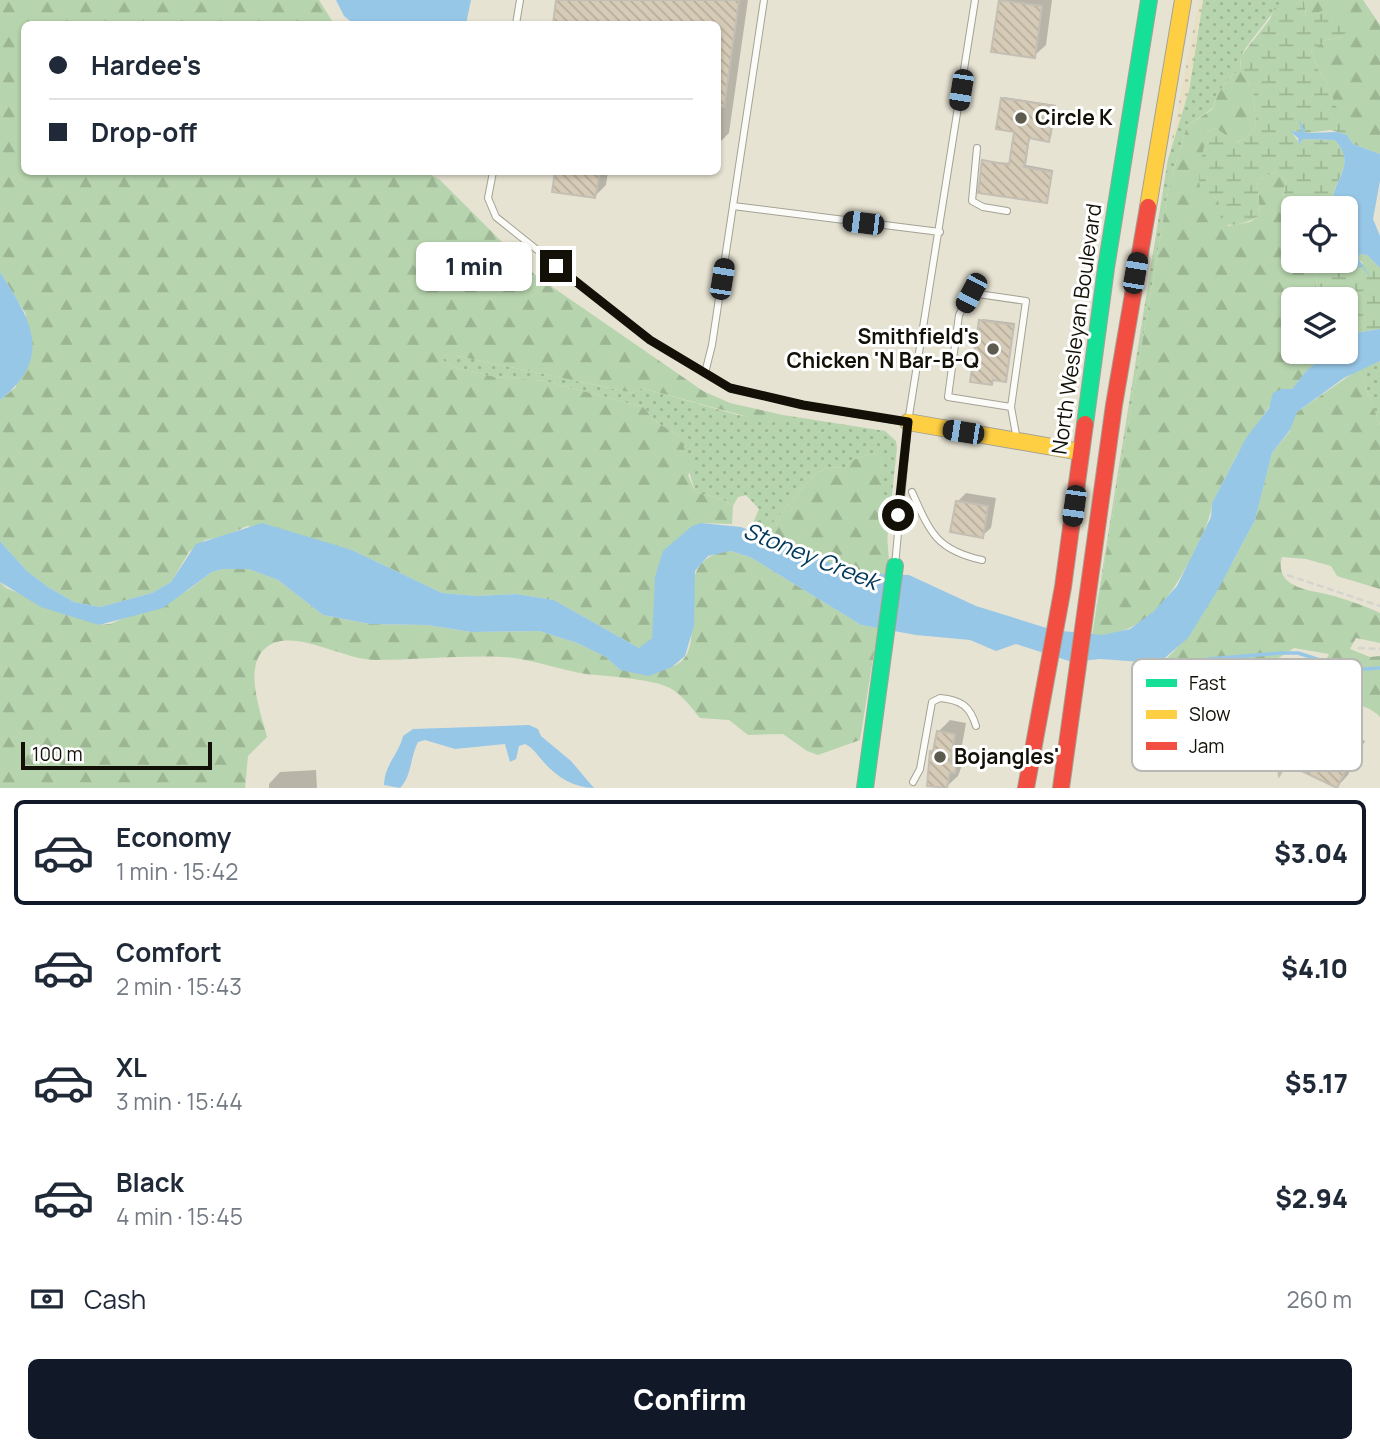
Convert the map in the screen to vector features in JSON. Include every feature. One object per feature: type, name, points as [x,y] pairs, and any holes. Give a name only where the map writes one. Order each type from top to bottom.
[{"type":"main road","name":"North Wesleyan Boulevard","points":[[1026,788],[1063,587],[1106,268],[1149,0]]},
{"type":"main road","points":[[1061,788],[1087,590],[1135,273],[1182,0]]},
{"type":"main road","points":[[1106,268],[1135,273]]},
{"type":"main road","points":[[908,422],[1081,452]]},
{"type":"main road","points":[[865,788],[895,566]]},
{"type":"lane","points":[[516,21],[520,0]]},
{"type":"lane","points":[[705,373],[764,0]]},
{"type":"lane","points":[[895,566],[908,422],[975,0]]},
{"type":"lane","points":[[977,148],[972,201],[983,207],[1007,211]]},
{"type":"lane","points":[[492,175],[488,198],[496,218],[650,340],[730,388],[803,405],[908,422]]},
{"type":"lane","points":[[733,206],[940,232]]},
{"type":"lane","points":[[1011,407],[947,397],[959,316],[971,293],[1026,301],[1011,407],[1017,441]]},
{"type":"lane","points":[[912,492],[938,542],[961,556],[982,560]]},
{"type":"lane","points":[[913,782],[920,769],[932,702],[940,698],[964,704],[971,710],[976,726]]},
{"type":"path","points":[[1287,575],[1361,597],[1380,606]]},
{"type":"path","points":[[1358,648],[1380,649]]},
{"type":"green space","points":[[0,0],[319,0],[332,21],[21,21],[21,175],[431,175],[440,180],[535,275],[703,391],[730,403],[783,415],[780,421],[770,423],[642,388],[633,393],[449,354],[440,357],[450,366],[495,377],[545,381],[643,407],[655,421],[679,436],[693,468],[688,475],[695,492],[722,499],[733,506],[732,524],[701,523],[650,642],[639,648],[554,600],[516,594],[478,596],[442,593],[352,550],[247,526],[225,536],[205,540],[189,552],[171,582],[152,593],[100,607],[74,602],[48,587],[27,571],[0,541],[0,400],[16,387],[26,314],[0,272]]},
{"type":"green space","points":[[1203,0],[1284,0],[1244,50],[1240,71],[1233,74],[1218,93],[1213,108],[1187,126],[1169,186],[1092,635],[1168,159],[1189,90]]},
{"type":"green space","points":[[1284,0],[1304,0],[1306,17],[1329,8],[1349,28],[1342,37],[1326,40],[1311,51],[1327,82],[1347,135],[1331,130],[1306,133],[1300,123],[1302,132],[1291,131],[1300,144],[1303,139],[1335,140],[1342,150],[1344,167],[1334,196],[1284,196],[1286,180],[1275,172],[1257,180],[1260,215],[1241,224],[1225,224],[1221,223],[1218,199],[1200,188],[1199,172],[1205,145],[1208,132],[1215,128],[1237,142],[1245,139],[1256,125],[1253,90],[1240,71],[1241,56],[1270,19],[1275,7]]},
{"type":"green space","points":[[1304,0],[1363,0],[1380,25],[1380,154],[1353,144],[1343,130],[1327,82],[1311,51],[1326,40],[1342,37],[1306,17]]},
{"type":"green space","points":[[1240,71],[1253,90],[1256,125],[1245,139],[1236,142],[1215,128],[1208,132],[1199,176],[1203,192],[1218,199],[1228,226],[1250,222],[1260,215],[1257,180],[1275,172],[1286,180],[1284,196],[1281,196],[1281,273],[1315,273],[1316,287],[1281,287],[1281,364],[1314,364],[1292,389],[1281,389],[1239,451],[1212,503],[1207,523],[1193,554],[1166,598],[1141,622],[1110,634],[1092,635],[1169,186],[1187,126],[1213,109],[1218,93],[1233,74]]},
{"type":"green space","points":[[1360,254],[1367,255],[1380,268],[1380,329],[1358,333],[1358,287],[1316,287],[1315,273],[1358,273],[1358,267],[1363,263],[1358,258]]},
{"type":"green space","points":[[449,354],[633,393],[642,388],[738,415],[780,421],[783,415],[885,431],[896,441],[897,448],[886,550],[881,459],[873,453],[850,461],[845,468],[828,467],[814,475],[762,535],[750,530],[759,509],[746,495],[738,497],[733,506],[722,499],[695,492],[679,436],[655,421],[643,407],[545,381],[495,377],[450,366],[439,357]]},
{"type":"green space","points":[[1380,361],[1380,425],[1359,369]]},
{"type":"green space","points":[[1359,369],[1380,425],[1380,589],[1337,576],[1331,566],[1306,559],[1282,557],[1281,567],[1287,580],[1294,585],[1332,595],[1380,613],[1380,643],[1356,638],[1350,649],[1370,657],[1380,656],[1380,717],[1362,706],[1362,659],[1325,659],[1329,654],[1294,648],[1277,659],[1166,659],[1201,617],[1234,560],[1255,520],[1272,453],[1290,431],[1297,412]]},
{"type":"green space","points":[[873,453],[881,459],[890,573],[876,575],[843,569],[762,535],[814,475],[828,467],[845,468],[850,461]]},
{"type":"green space","points":[[731,551],[752,558],[861,625],[878,628],[860,740],[818,755],[807,751],[783,734],[748,735],[729,720],[700,718],[675,691],[649,681],[586,674],[503,657],[362,659],[304,642],[290,641],[267,647],[256,665],[255,690],[267,737],[248,756],[245,788],[0,788],[0,582],[6,588],[99,625],[110,624],[187,591],[212,572],[223,569],[249,569],[278,580],[323,615],[370,624],[427,625],[471,632],[539,631],[577,643],[606,657],[620,670],[652,669],[670,667],[684,659],[690,644],[692,587],[697,570],[709,557]]},
{"type":"sand","points":[[1199,0],[1203,0],[1189,90],[1168,159]]},
{"type":"water","points":[[336,0],[471,0],[467,21],[350,21],[344,16]]},
{"type":"water","points":[[1299,119],[1306,133],[1338,132],[1347,135],[1353,144],[1380,154],[1380,181],[1373,219],[1380,236],[1380,268],[1367,255],[1360,254],[1358,258],[1358,196],[1334,196],[1344,167],[1342,150],[1335,140],[1303,139],[1299,145],[1298,138],[1290,131],[1301,132]]},
{"type":"water","points":[[1358,258],[1371,278],[1360,265],[1358,268]]},
{"type":"water","points":[[0,272],[28,322],[32,353],[27,369],[17,384],[0,400]]},
{"type":"water","name":"Stoney Creek","points":[[1380,329],[1380,361],[1344,378],[1297,412],[1290,430],[1272,453],[1255,520],[1219,588],[1188,638],[1164,659],[1072,662],[1016,644],[996,651],[970,640],[916,635],[861,625],[752,558],[731,551],[708,556],[695,571],[694,626],[685,656],[672,667],[649,676],[620,670],[606,657],[577,643],[539,631],[471,632],[427,625],[370,624],[323,615],[278,580],[249,569],[223,569],[212,572],[163,608],[99,625],[41,607],[0,582],[0,541],[27,571],[48,587],[74,602],[100,607],[152,593],[171,582],[196,544],[262,523],[352,550],[442,593],[478,596],[516,594],[554,600],[639,648],[652,638],[655,577],[663,551],[692,526],[701,523],[741,527],[856,573],[909,575],[976,606],[1053,630],[1102,635],[1130,629],[1153,612],[1177,586],[1211,517],[1212,503],[1246,438],[1269,408],[1273,393],[1281,389],[1292,389],[1314,364],[1358,364],[1358,333]]},
{"type":"water","points":[[529,725],[538,729],[541,736],[571,761],[594,788],[565,780],[525,744],[519,746],[516,759],[510,762],[505,744],[455,749],[425,740],[418,742],[407,778],[400,788],[384,785],[387,771],[403,736],[413,729]]},
{"type":"building","points":[[556,0],[739,0],[724,107],[721,107],[721,21],[553,21]]},
{"type":"building","points":[[999,0],[1042,6],[1035,58],[991,52]]},
{"type":"building","points":[[1001,98],[1055,106],[1049,142],[1029,138],[1024,167],[1052,172],[1047,203],[978,193],[982,160],[1009,165],[1014,132],[996,129]]},
{"type":"building","points":[[555,175],[599,175],[595,198],[552,192]]},
{"type":"building","name":"Smithfield's Chicken 'N Bar-B-Q","points":[[979,320],[1014,325],[1006,382],[993,380],[992,385],[970,382]]},
{"type":"building","points":[[956,501],[988,506],[983,538],[950,532]]},
{"type":"building","name":"Bojangles'","points":[[937,731],[955,734],[950,762],[956,763],[955,773],[950,772],[947,788],[927,786],[930,751],[933,751]]},
{"type":"building","points":[[1302,771],[1345,771],[1337,788]]},
{"type":"waterway","points":[[1208,659],[1281,653],[1298,653],[1317,659]]},
{"type":"waterway","points":[[1362,669],[1380,668]]},
{"type":"traffic: fast","points":[[1085,424],[1106,268],[1149,0]]},
{"type":"traffic: fast","points":[[865,788],[895,566]]},
{"type":"traffic: slow","points":[[1148,207],[1183,0]]},
{"type":"traffic: slow","points":[[908,422],[1081,452]]},
{"type":"traffic: jam","points":[[1061,788],[1114,405],[1148,207]]},
{"type":"traffic: jam","points":[[1026,788],[1063,587],[1085,424]]},
{"type":"place","name":"Circle K","points":[[1021,118]]},
{"type":"place","name":"Smithfield's Chicken 'N Bar-B-Q","points":[[993,349]]},
{"type":"place","name":"Bojangles'","points":[[940,757]]},
{"type":"route","points":[[556,266],[650,340],[730,388],[803,405],[908,422],[898,515]]}]
